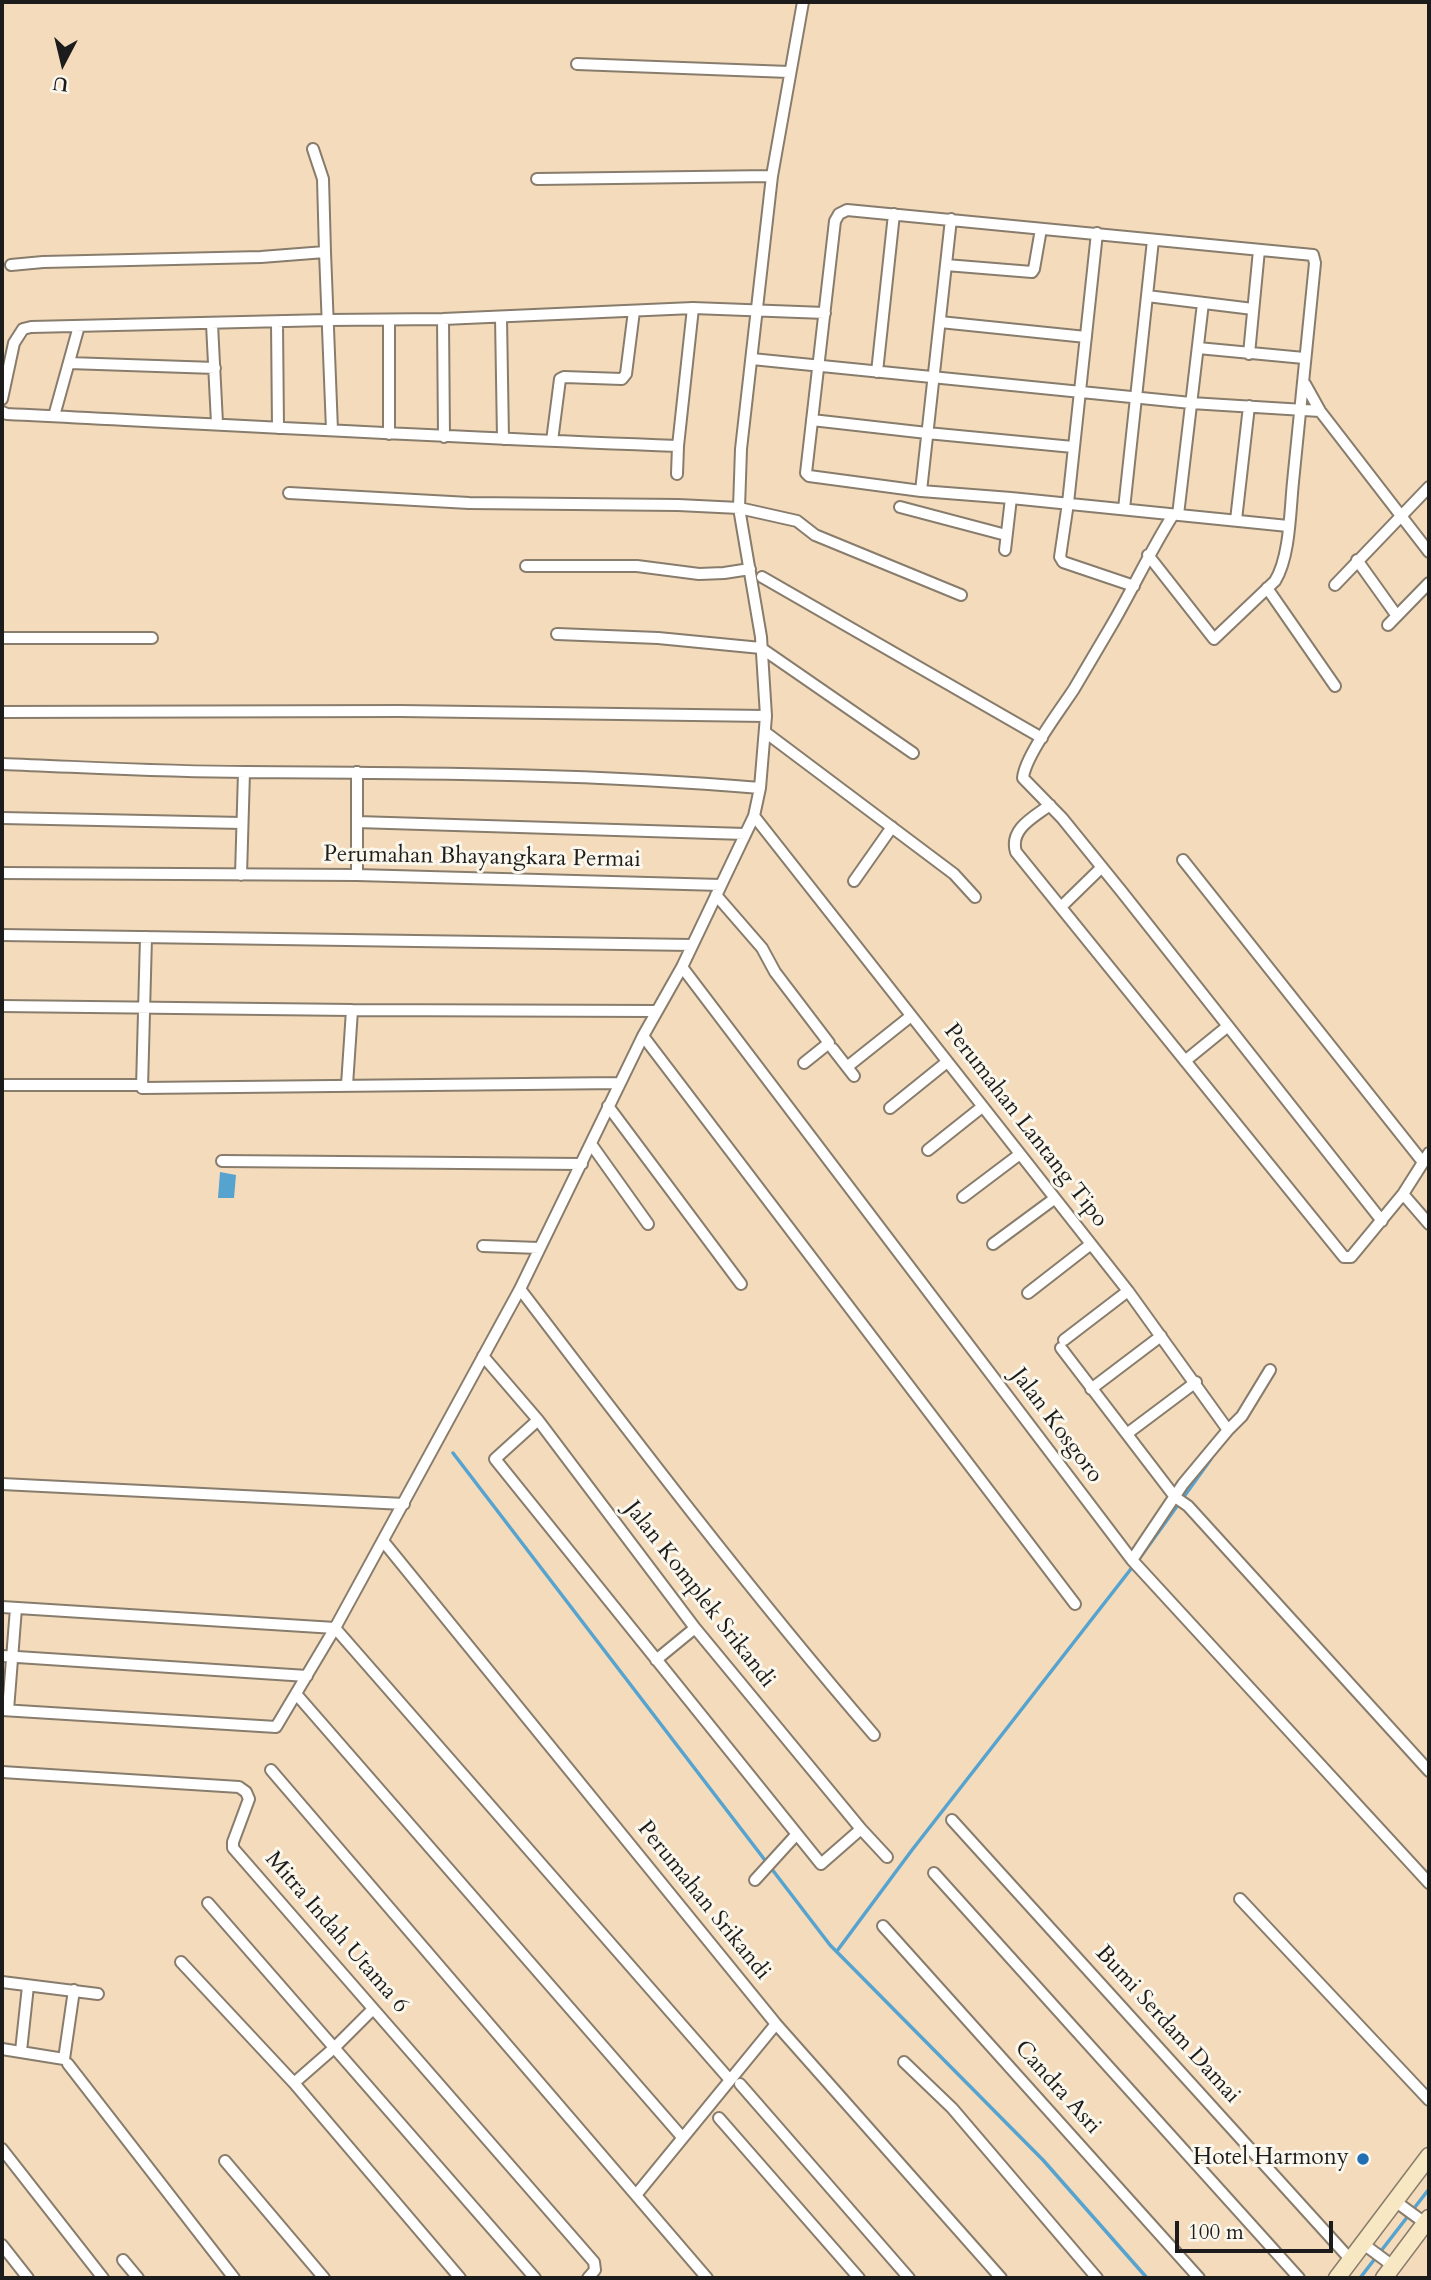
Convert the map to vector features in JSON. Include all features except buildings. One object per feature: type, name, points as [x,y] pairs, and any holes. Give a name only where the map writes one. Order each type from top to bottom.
[{"type":"street","points":[[16,1608],[6,1656],[5,1710],[273,1727],[280,1725],[520,1290],[643,1036],[682,967],[754,816],[760,788],[766,716],[761,648],[738,508],[741,449],[772,176],[803,2]]},
{"type":"street","points":[[577,64],[789,72]]},
{"type":"street","points":[[313,149],[323,179],[332,430]]},
{"type":"street","points":[[537,179],[772,176]]},
{"type":"street","points":[[1148,555],[1214,639],[1280,573],[1288,526],[1302,411],[1304,358],[1315,258],[1313,255],[894,214],[847,210],[839,214],[835,221],[812,420],[807,472],[809,476],[921,491],[1288,526]]},
{"type":"street","points":[[877,372],[894,214]]},
{"type":"street","points":[[921,491],[951,219]]},
{"type":"street","points":[[946,265],[1032,272],[1041,229]]},
{"type":"street","points":[[1097,233],[1060,555],[1061,561],[1134,586]]},
{"type":"street","points":[[1124,509],[1153,240]]},
{"type":"street","points":[[1249,354],[1259,250]]},
{"type":"street","points":[[11,265],[261,257],[325,252]]},
{"type":"street","points":[[1147,296],[1253,309]]},
{"type":"street","points":[[1203,303],[1176,515],[1148,555],[1134,586],[1042,738],[1023,778],[1102,867],[1382,1221]]},
{"type":"street","points":[[677,474],[693,308]]},
{"type":"street","points":[[2,399],[14,343],[23,329],[443,319],[693,308],[825,313]]},
{"type":"street","points":[[552,441],[560,379],[622,379],[626,374],[634,311]]},
{"type":"street","points":[[500,317],[503,439]]},
{"type":"street","points":[[443,319],[444,437]]},
{"type":"street","points":[[389,320],[389,434]]},
{"type":"street","points":[[277,322],[278,428]]},
{"type":"street","points":[[940,322],[1086,337]]},
{"type":"street","points":[[212,324],[217,423]]},
{"type":"street","points":[[54,416],[79,326]]},
{"type":"street","points":[[1198,348],[1304,358]]},
{"type":"street","points":[[752,359],[1191,403],[1320,411]]},
{"type":"street","points":[[69,363],[215,368]]},
{"type":"street","points":[[1304,381],[1320,411],[1429,552]]},
{"type":"street","points":[[1236,520],[1249,406]]},
{"type":"street","points":[[2,412],[444,437],[678,446]]},
{"type":"street","points":[[812,420],[1073,447]]},
{"type":"street","points":[[1335,585],[1429,487]]},
{"type":"street","points":[[289,493],[482,503],[738,508],[797,521],[815,535],[961,595]]},
{"type":"street","points":[[1005,550],[1011,498]]},
{"type":"street","points":[[900,507],[1006,535]]},
{"type":"street","points":[[1357,560],[1396,616]]},
{"type":"street","points":[[526,566],[637,566],[699,574],[750,569]]},
{"type":"street","points":[[762,577],[1042,738]]},
{"type":"street","points":[[1388,625],[1429,583]]},
{"type":"street","points":[[1267,588],[1335,686]]},
{"type":"street","points":[[557,634],[657,638],[761,648],[913,753]]},
{"type":"street","points":[[2,638],[152,638]]},
{"type":"street","points":[[2,712],[400,711],[766,716]]},
{"type":"street","points":[[765,732],[954,874],[975,897]]},
{"type":"street","points":[[2,764],[244,772],[630,778],[760,788]]},
{"type":"street","points":[[241,875],[244,772]]},
{"type":"street","points":[[357,772],[357,875]]},
{"type":"street","points":[[1049,805],[1019,830],[1013,844],[1016,852],[1344,1257],[1351,1257],[1403,1194],[1425,1157],[1183,860]]},
{"type":"street","name":"Perumahan Lantang Tipo","points":[[754,816],[1128,1291],[1228,1430]]},
{"type":"street","points":[[2,818],[242,822]]},
{"type":"street","points":[[358,822],[745,834]]},
{"type":"street","points":[[854,881],[892,827]]},
{"type":"street","points":[[1061,907],[1102,867]]},
{"type":"street","name":"Perumahan Bhayangkara Permai","points":[[2,873],[357,875],[719,890]]},
{"type":"street","points":[[719,890],[762,948],[775,972],[830,1043],[804,1063]]},
{"type":"street","points":[[2,934],[692,945]]},
{"type":"street","points":[[141,1085],[146,937]]},
{"type":"street","name":"Jalan Kosgoro","points":[[682,967],[1140,1570],[1429,1883]]},
{"type":"street","points":[[2,1006],[657,1011]]},
{"type":"street","points":[[347,1085],[352,1010]]},
{"type":"street","points":[[833,1049],[851,1071],[911,1016]]},
{"type":"street","points":[[1185,1061],[1228,1026]]},
{"type":"street","points":[[643,1036],[1075,1604]]},
{"type":"street","points":[[890,1108],[947,1062]]},
{"type":"street","points":[[2,1085],[141,1085],[146,1088],[620,1083]]},
{"type":"street","points":[[608,1106],[741,1284]]},
{"type":"street","points":[[928,1150],[982,1107]]},
{"type":"street","points":[[591,1144],[648,1224]]},
{"type":"street","points":[[962,1198],[1020,1154]]},
{"type":"street","points":[[222,1161],[582,1164]]},
{"type":"street","points":[[1403,1194],[1429,1224]]},
{"type":"street","points":[[993,1244],[1054,1199]]},
{"type":"street","points":[[1028,1293],[1091,1244]]},
{"type":"street","points":[[483,1246],[539,1248]]},
{"type":"street","points":[[520,1290],[799,1648],[874,1735]]},
{"type":"street","points":[[1128,1291],[1063,1344],[1091,1389],[1128,1433],[1175,1497],[1188,1506],[1429,1772]]},
{"type":"street","points":[[1091,1389],[1161,1336]]},
{"type":"street","name":"Jalan Komplek Srikandi","points":[[483,1356],[538,1420],[695,1628],[887,1857]]},
{"type":"street","points":[[1132,1560],[1175,1497],[1242,1416],[1270,1370]]},
{"type":"street","points":[[1128,1433],[1196,1382]]},
{"type":"street","points":[[538,1420],[495,1459],[821,1864],[861,1829]]},
{"type":"street","points":[[2,1484],[404,1504]]},
{"type":"street","name":"Perumahan Srikandi","points":[[383,1541],[776,2024],[1001,2278]]},
{"type":"street","points":[[2,1608],[335,1628],[909,2278]]},
{"type":"street","points":[[656,1660],[695,1628]]},
{"type":"street","points":[[6,1656],[307,1676]]},
{"type":"street","points":[[297,1695],[681,2137]]},
{"type":"street","points":[[271,1770],[707,2278]]},
{"type":"street","name":"Mitra Indah Utama 6","points":[[2,1772],[239,1787],[246,1792],[248,1799],[233,1848],[594,2262],[595,2270],[588,2278]]},
{"type":"street","name":"Bumi Serdam Damai","points":[[952,1820],[1350,2259]]},
{"type":"street","points":[[755,1880],[796,1835]]},
{"type":"street","points":[[934,1873],[1299,2278]]},
{"type":"street","points":[[1240,1899],[1429,2100]]},
{"type":"street","points":[[208,1902],[535,2278]]},
{"type":"street","name":"Candra Asri","points":[[883,1926],[1199,2278]]},
{"type":"street","points":[[181,1962],[293,2083],[460,2278]]},
{"type":"street","points":[[2,1982],[98,1994]]},
{"type":"street","points":[[21,2051],[28,1986]]},
{"type":"street","points":[[2,2049],[64,2059],[74,1990]]},
{"type":"street","points":[[293,2083],[334,2048],[373,2009]]},
{"type":"street","points":[[636,2195],[681,2137],[735,2082],[776,2024]]},
{"type":"street","points":[[904,2062],[952,2108],[1097,2278]]},
{"type":"street","points":[[68,2064],[234,2278]]},
{"type":"street","points":[[719,2118],[859,2278]]},
{"type":"street","points":[[2,2149],[103,2278]]},
{"type":"street","points":[[225,2161],[324,2278]]},
{"type":"street","points":[[1338,2278],[1350,2259],[1366,2246],[1427,2165]]},
{"type":"street","points":[[1366,2246],[1388,2269],[1426,2222],[1399,2204]]},
{"type":"street","points":[[2,2245],[28,2278]]},
{"type":"street","points":[[122,2260],[138,2278]]},
{"type":"water","points":[[220,1172],[236,1175],[234,1198],[218,1198]]},
{"type":"waterway","points":[[453,1453],[830,1945],[1043,2160],[1147,2278]]},
{"type":"waterway","points":[[1139,1559],[1211,1459]]},
{"type":"waterway","points":[[837,1951],[912,1850],[1134,1565]]},
{"type":"waterway","points":[[1360,2278],[1429,2189]]},
{"type":"place","name":"Hotel Harmony","points":[[1363,2159]]}]
